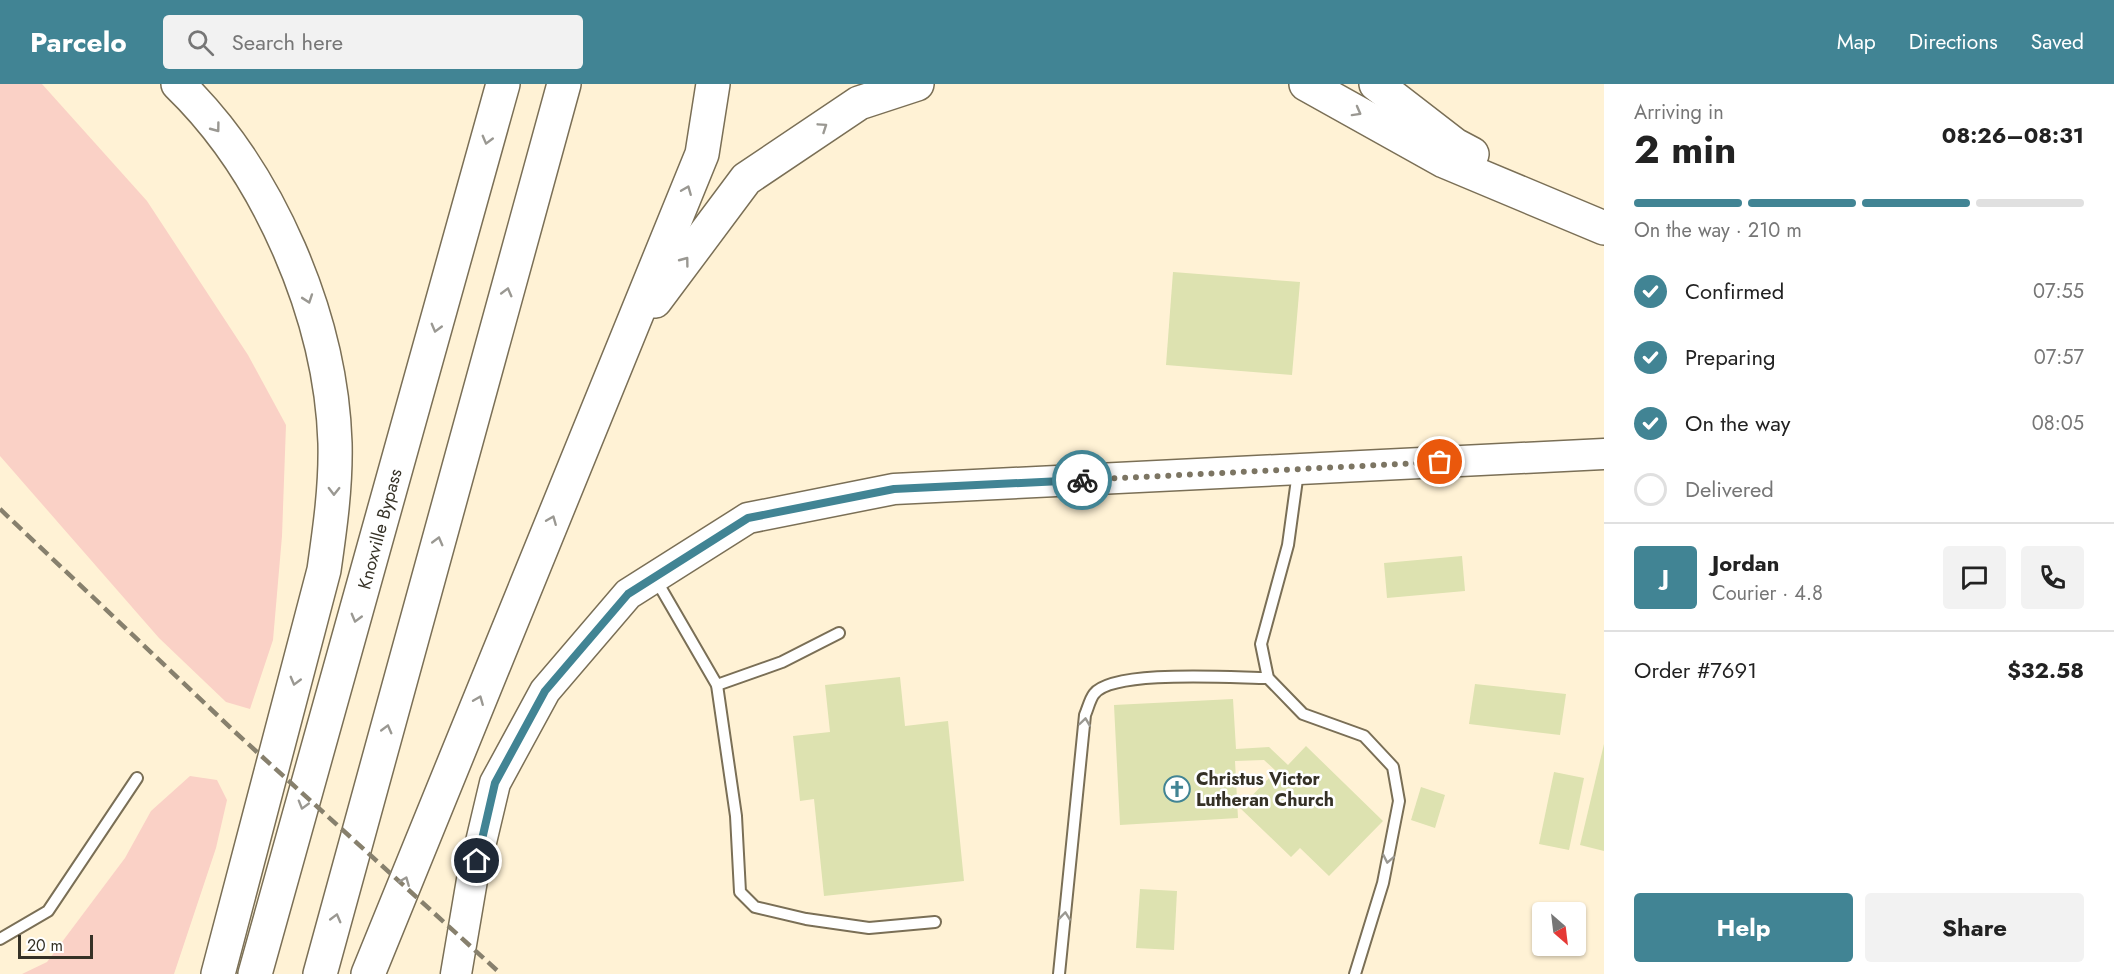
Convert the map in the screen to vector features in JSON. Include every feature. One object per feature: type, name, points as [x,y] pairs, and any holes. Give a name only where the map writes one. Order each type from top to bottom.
[{"type":"highway","points":[[178,84],[195,101],[260,191],[290,248],[313,314],[329,381],[335,442],[333,507],[324,570],[218,974]]},
{"type":"highway","name":"Knoxville Bypass","points":[[255,974],[503,84]]},
{"type":"highway","points":[[320,974],[564,84]]},
{"type":"highway","points":[[368,974],[702,154],[713,84]]},
{"type":"highway","points":[[625,341],[746,179],[859,103],[917,84]]},
{"type":"highway","points":[[1306,84],[1444,161],[1604,228]]},
{"type":"highway","points":[[1376,84],[1455,145],[1604,228]]},
{"type":"main road","points":[[456,974],[472,880],[495,783],[545,691],[628,594],[748,518],[894,489],[1604,454]]},
{"type":"lane","points":[[1299,469],[1288,545],[1261,644],[1268,678],[1303,714],[1364,736],[1393,767],[1399,801],[1383,883],[1354,974]]},
{"type":"lane","points":[[655,577],[717,685],[736,816],[740,892],[756,907],[806,919],[869,928],[935,922]]},
{"type":"lane","points":[[717,685],[782,662],[839,633]]},
{"type":"lane","points":[[1059,974],[1085,715],[1095,693],[1113,681],[1138,678],[1268,678]]},
{"type":"lane","points":[[0,939],[48,911],[137,778]]},
{"type":"shaded area","points":[[0,84],[42,84],[147,201],[248,355],[286,425],[282,536],[273,640],[250,709],[226,702],[159,638],[0,456]]},
{"type":"shaded area","points":[[190,776],[217,780],[227,800],[216,848],[174,974],[22,974],[47,962],[125,858],[151,811]]},
{"type":"building","points":[[1173,272],[1300,282],[1292,375],[1166,365]]},
{"type":"building","points":[[1462,556],[1465,591],[1387,598],[1384,563]]},
{"type":"building","points":[[900,677],[905,726],[948,721],[964,881],[824,896],[814,799],[800,801],[793,736],[830,732],[825,685]]},
{"type":"building","points":[[1475,684],[1566,694],[1560,735],[1469,724]]},
{"type":"building","name":"Christus Victor Lutheran Church","points":[[1233,699],[1236,749],[1269,747],[1288,765],[1306,746],[1383,821],[1329,876],[1300,848],[1291,857],[1240,808],[1276,771],[1264,760],[1235,761],[1238,818],[1120,825],[1114,705]]},
{"type":"building","points":[[1604,744],[1604,851],[1580,845]]},
{"type":"building","points":[[1554,772],[1584,778],[1569,850],[1539,844]]},
{"type":"building","points":[[1421,787],[1445,795],[1435,828],[1411,820]]},
{"type":"building","points":[[1140,889],[1177,891],[1174,950],[1136,948]]},
{"type":"railway","points":[[0,509],[235,732],[501,974]]},
{"type":"way so far","points":[[1082,480],[1440,462]]},
{"type":"place","name":"Christus Victor Lutheran Church","points":[[1177,789]]},
{"type":"route","points":[[477,861],[495,783],[545,691],[628,594],[748,518],[894,489],[1082,480]]}]
